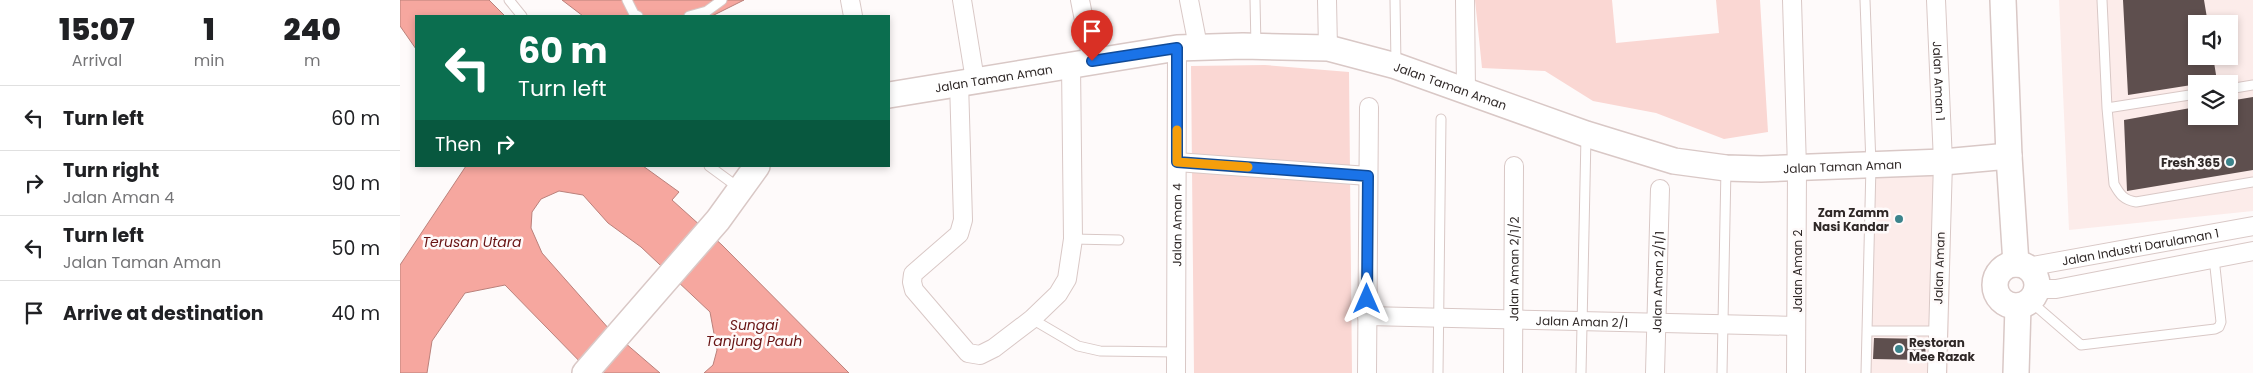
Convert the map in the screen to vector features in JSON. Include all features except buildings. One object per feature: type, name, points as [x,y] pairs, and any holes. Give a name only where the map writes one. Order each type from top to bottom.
[{"type":"street","points":[[850,0],[853,15]]},
{"type":"street","points":[[962,0],[967,81],[963,220],[959,234],[914,274],[912,282],[914,290],[968,354],[980,354],[994,348],[1032,319],[1058,294],[1067,279],[1073,239],[1082,63],[1080,0]]},
{"type":"street","name":"Jalan Aman 4","points":[[1176,373],[1177,162],[1188,47],[1189,0]]},
{"type":"street","points":[[1327,0],[1328,48]]},
{"type":"street","points":[[1465,0],[1466,90]]},
{"type":"street","name":"Jalan Aman 2","points":[[1792,0],[1797,168],[1796,373]]},
{"type":"street","name":"Jalan Aman 1","points":[[1936,0],[1943,162]]},
{"type":"street","points":[[2003,0],[2009,156],[2025,285],[2016,373]]},
{"type":"street","name":"Jalan Taman Aman","points":[[890,95],[1188,47],[1328,48],[1396,66],[1586,134],[1674,161],[1726,168],[1797,168],[1943,162],[2009,156]]},
{"type":"street","points":[[1367,373],[1368,107]]},
{"type":"street","points":[[1177,162],[1368,176]]},
{"type":"street","name":"Jalan Aman","points":[[1937,373],[1943,162]]},
{"type":"street","name":"Jalan Aman 2/1/2","points":[[1513,373],[1514,166]]},
{"type":"street","points":[[585,373],[718,220],[755,167]]},
{"type":"street","name":"Jalan Aman 2/1/1","points":[[1655,373],[1660,190]]},
{"type":"street","name":"Jalan Industri Darulaman 1","points":[[2025,285],[2253,226]]},
{"type":"street","name":"Jalan Industri Darulaman 1","points":[[2025,285],[2056,289],[2253,251]]},
{"type":"street","name":"Jalan Aman 2/1","points":[[1367,316],[1796,326]]},
{"type":"lane","points":[[509,0],[521,15]]},
{"type":"lane","points":[[628,0],[636,15]]},
{"type":"lane","points":[[707,14],[722,0]]},
{"type":"lane","points":[[1255,0],[1256,46]]},
{"type":"lane","points":[[1395,0],[1396,66]]},
{"type":"lane","points":[[1864,0],[1871,165],[1866,373]]},
{"type":"lane","points":[[2102,0],[2107,108],[2114,184],[2119,194],[2127,200],[2136,202],[2253,182]]},
{"type":"lane","points":[[2238,88],[2253,85]]},
{"type":"lane","points":[[2107,108],[2188,95]]},
{"type":"lane","points":[[1438,373],[1441,119]]},
{"type":"lane","points":[[1581,373],[1586,134]]},
{"type":"lane","points":[[710,167],[739,188]]},
{"type":"lane","points":[[1722,373],[1726,168]]},
{"type":"lane","points":[[1073,239],[1119,240]]},
{"type":"lane","points":[[2025,285],[2081,345],[2214,329],[2219,327],[2221,322],[2214,258]]},
{"type":"lane","points":[[1032,319],[1078,346],[1100,351],[1176,352]]},
{"type":"lane","points":[[1867,331],[1938,331]]},
{"type":"shaded area","points":[[1475,0],[1612,0],[1616,43],[1719,33],[1716,0],[1760,0],[1768,132],[1724,139],[1656,113],[1593,101],[1545,71],[1482,68]]},
{"type":"shaded area","points":[[2059,0],[2253,0],[2253,211],[2069,230]]},
{"type":"shaded area","points":[[1265,65],[1349,72],[1352,373],[1194,373],[1191,66]]},
{"type":"shaded area","points":[[1872,166],[1952,168],[1948,373],[1867,373]]},
{"type":"water","points":[[400,0],[489,0],[504,15],[415,15],[415,48],[400,26]]},
{"type":"water","points":[[562,0],[744,0],[714,15],[582,15]]},
{"type":"water","points":[[465,167],[644,167],[679,192],[672,200],[722,245],[849,373],[704,373],[713,365],[717,350],[710,312],[641,247],[608,223],[583,195],[559,191],[541,199],[532,212],[531,228],[542,253],[610,330],[660,373],[591,373],[505,285],[465,293],[432,341],[427,373],[400,373],[400,265]]},
{"type":"slow traffic","points":[[1177,130],[1177,162],[1248,167]]},
{"type":"place","name":"Fresh 365","points":[[2230,162]]},
{"type":"place","name":"Zam Zamm Nasi Kandar","points":[[1899,219]]},
{"type":"place","name":"Restoran Mee Razak","points":[[1899,349]]},
{"type":"route","points":[[1092,61],[1177,48],[1177,162],[1368,176],[1367,299]]},
{"type":"water label","name":"Terusan Utara","points":[[472,242]]},
{"type":"water label","name":"Sungai Tanjung Pauh","points":[[754,334]]}]
